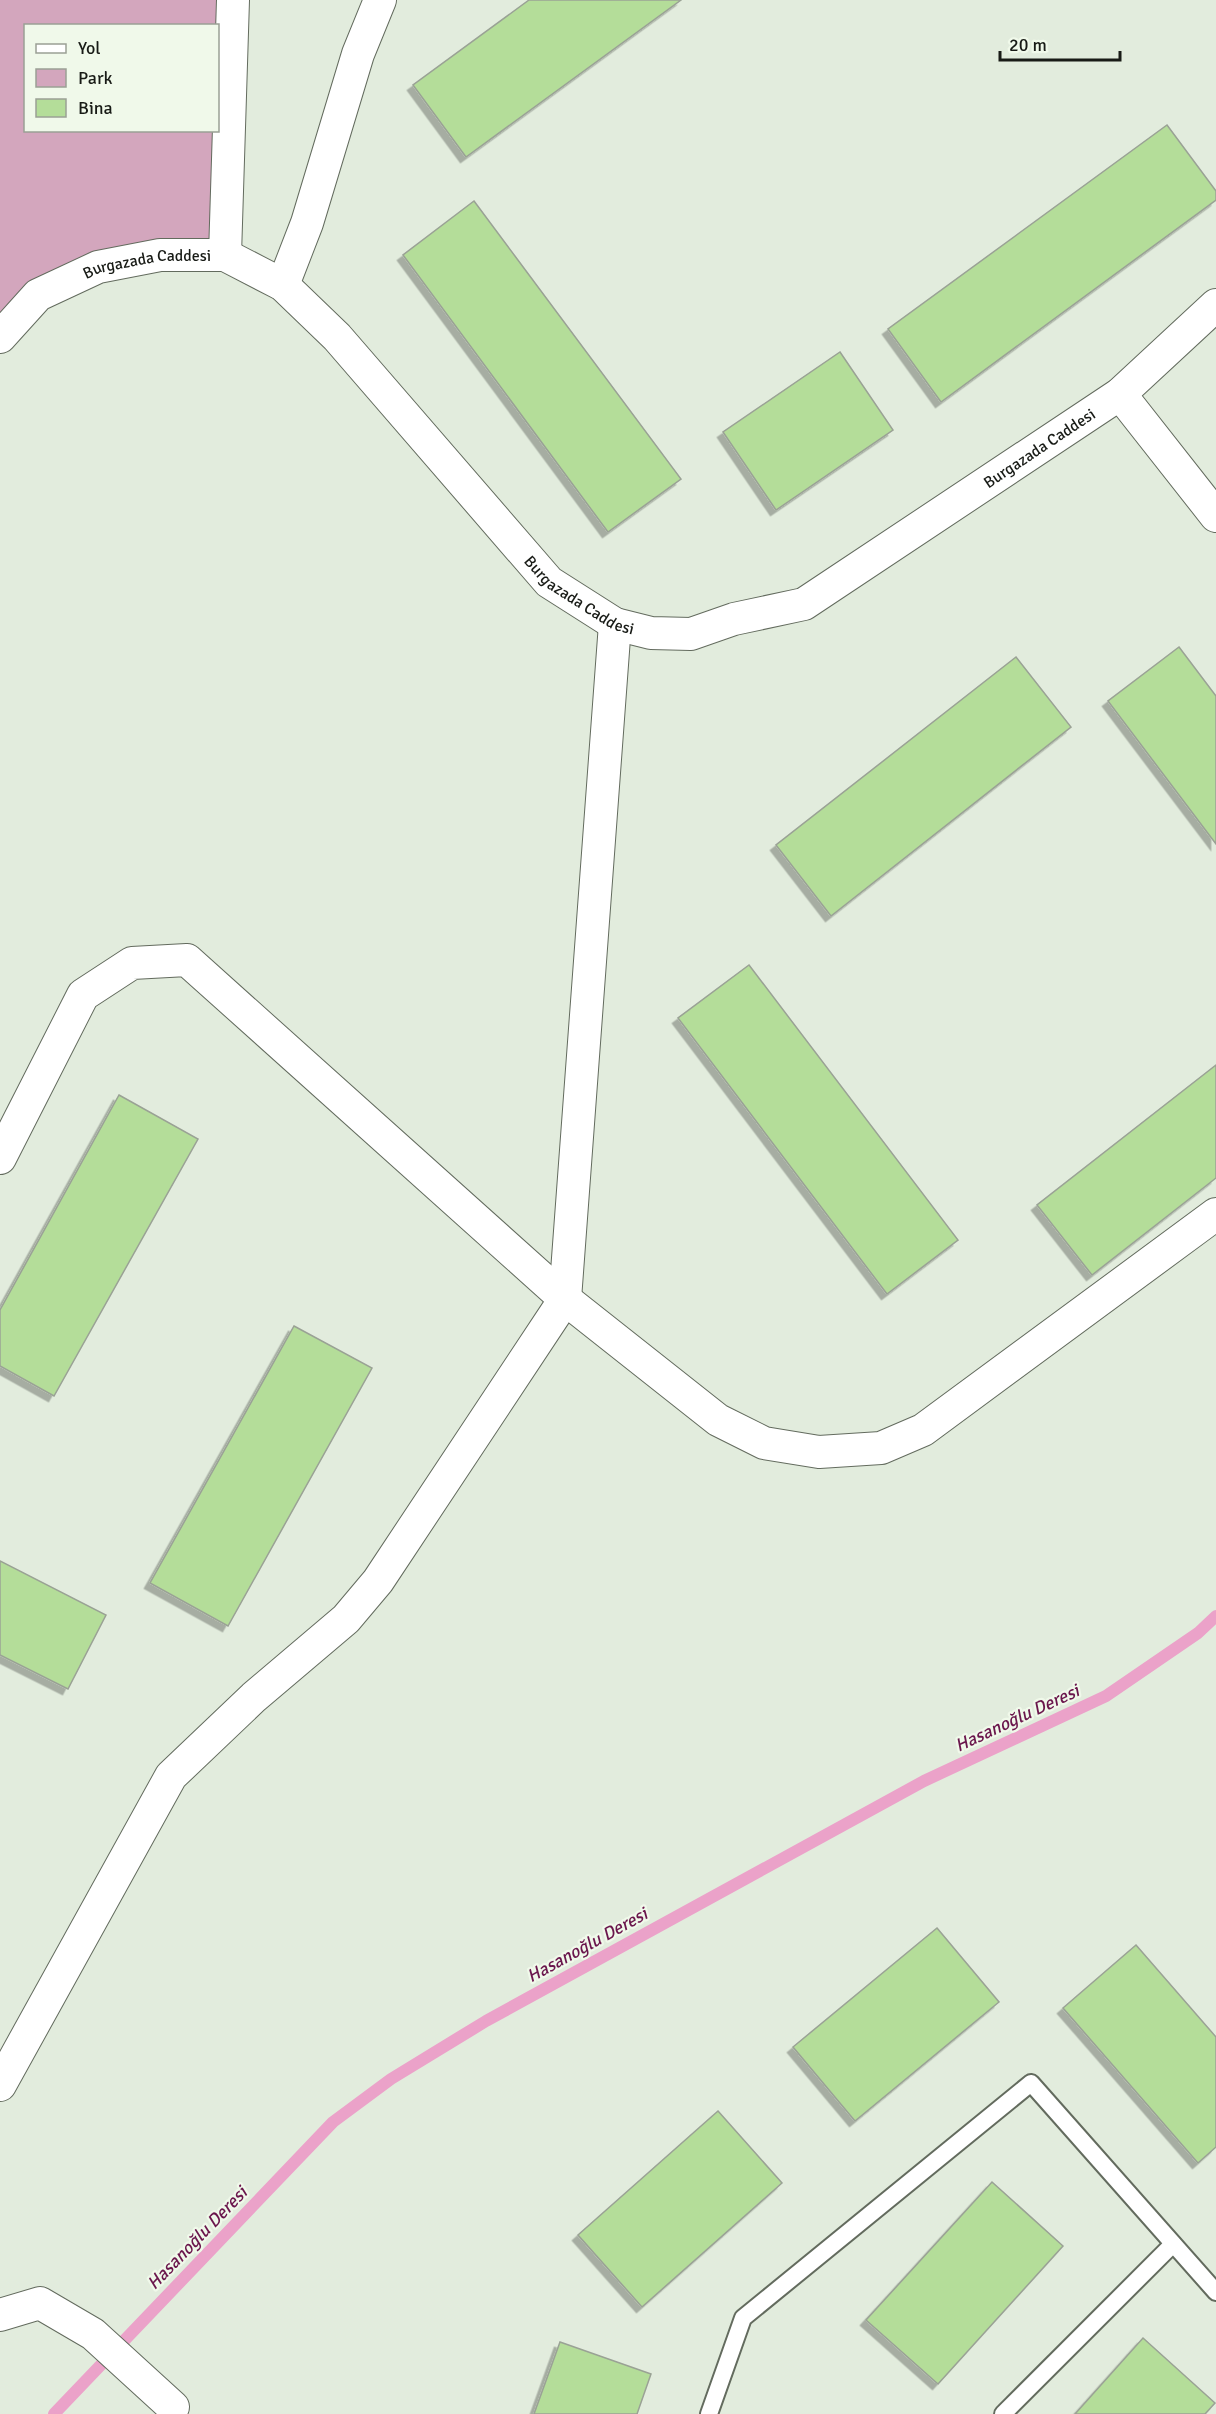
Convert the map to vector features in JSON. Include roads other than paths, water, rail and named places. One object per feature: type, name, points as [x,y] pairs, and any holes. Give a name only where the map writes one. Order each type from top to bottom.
[{"type":"street","points":[[225,255],[233,0]]},
{"type":"street","points":[[283,285],[307,223],[358,54],[380,0]]},
{"type":"street","name":"Burgazada Caddesi","points":[[0,337],[38,295],[98,267],[160,255],[225,255],[283,285],[337,337],[549,582],[615,624],[651,633],[691,634],[734,619],[804,604],[1120,393],[1216,304]]},
{"type":"street","points":[[1120,393],[1216,516]]},
{"type":"street","points":[[0,2085],[171,1776],[254,1697],[345,1619],[378,1581],[565,1299],[615,624]]},
{"type":"street","points":[[0,1158],[83,995],[132,963],[187,960],[565,1299],[718,1420],[765,1443],[819,1452],[881,1448],[923,1430],[1216,1214]]},
{"type":"street","points":[[0,2315],[40,2303],[93,2334],[173,2407]]},
{"type":"lane","points":[[710,2414],[743,2318],[1031,2083],[1216,2292]]},
{"type":"lane","points":[[1003,2414],[1173,2244]]},
{"type":"waterway","name":"Hasanoğlu Deresi","points":[[54,2414],[333,2122],[391,2079],[486,2021],[924,1781],[1106,1696],[1198,1633],[1216,1616]]}]
